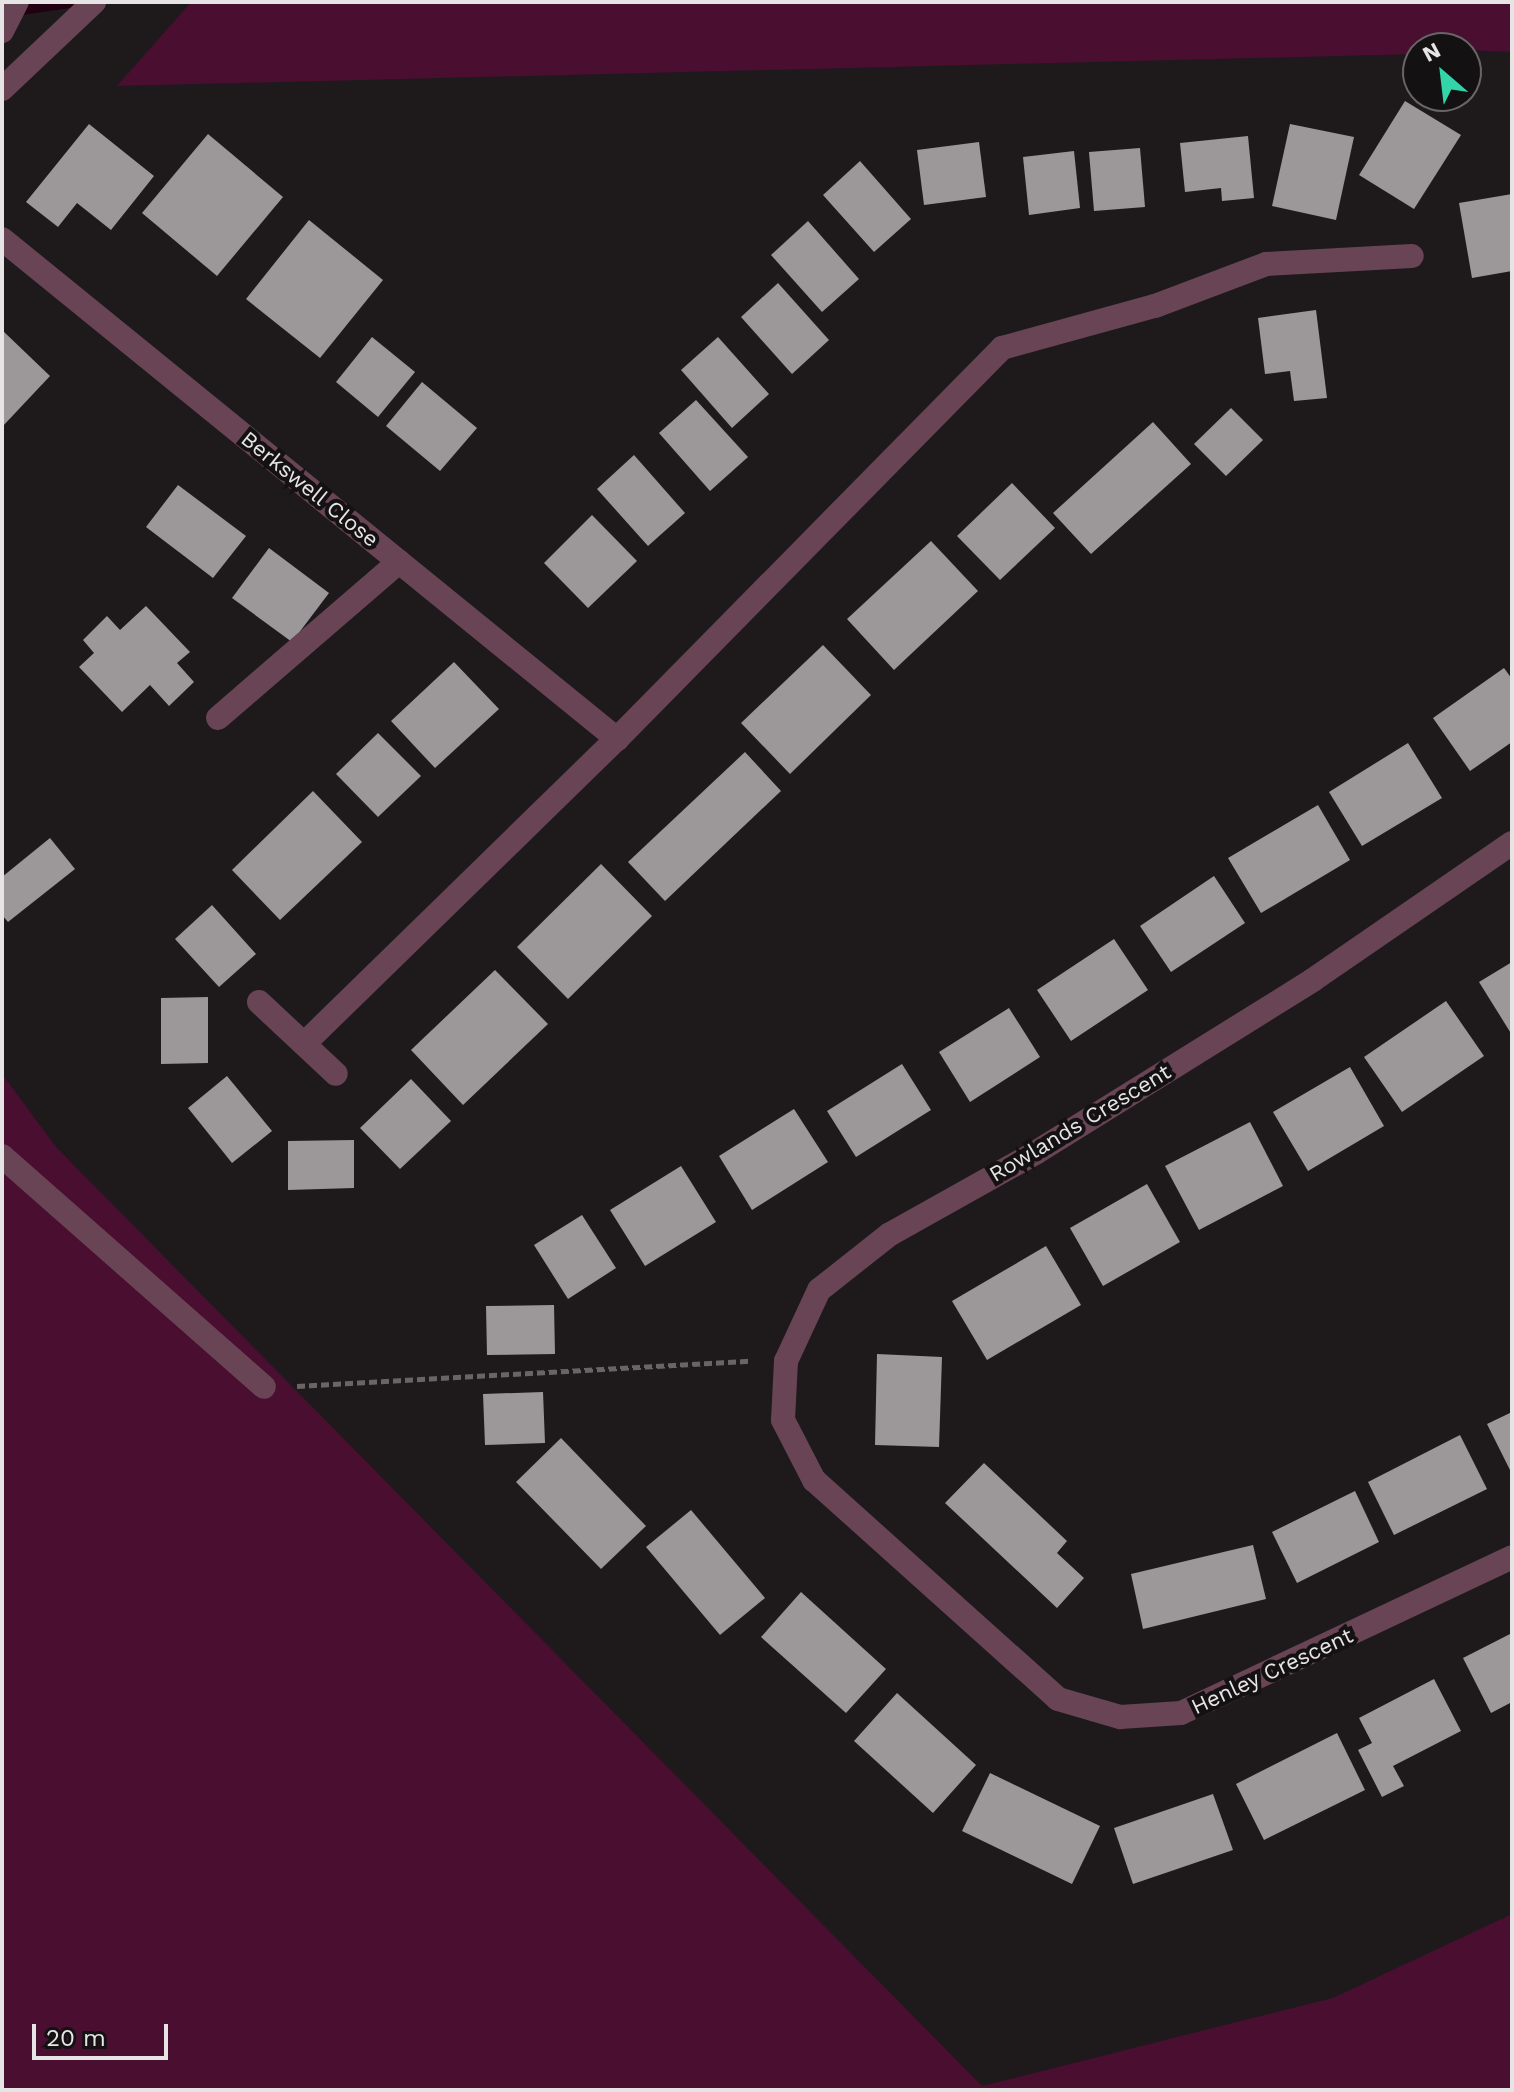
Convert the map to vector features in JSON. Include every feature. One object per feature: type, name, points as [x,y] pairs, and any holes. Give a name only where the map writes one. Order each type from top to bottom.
[{"type":"street","points":[[2,89],[94,2]]},
{"type":"street","name":"Berkswell Close","points":[[2,239],[617,739]]},
{"type":"street","points":[[306,1042],[617,739],[1002,348],[1155,306],[1266,264],[1412,256]]},
{"type":"street","points":[[218,718],[399,562]]},
{"type":"street","name":"Rowlands Crescent","points":[[814,1480],[783,1420],[786,1361],[819,1290],[890,1234],[1037,1152],[1313,980],[1512,843]]},
{"type":"street","points":[[259,1002],[306,1042],[336,1074]]},
{"type":"street","points":[[2,1156],[264,1387]]},
{"type":"street","name":"Henley Crescent","points":[[814,1480],[1058,1699],[1120,1717],[1181,1713],[1512,1557]]},
{"type":"path","points":[[264,1387],[786,1361]]},
{"type":"shaded area","points":[[2,2],[111,2],[2,18]]},
{"type":"shaded area","points":[[191,2],[1512,2],[1512,52],[1482,51],[1482,32],[1402,32],[1402,54],[117,86]]},
{"type":"shaded area","points":[[2,1074],[56,1147],[982,2086],[1333,1998],[1512,1914],[1512,2090],[2,2090]]},
{"type":"building","points":[[1402,106],[1402,112],[1423,112],[1461,135],[1414,209],[1359,175]]},
{"type":"building","points":[[89,124],[154,176],[111,230],[77,203],[58,227],[26,202]]},
{"type":"building","points":[[1290,124],[1354,137],[1336,220],[1272,206]]},
{"type":"building","points":[[208,134],[283,197],[217,276],[142,213]]},
{"type":"building","points":[[1248,136],[1254,198],[1222,201],[1221,188],[1185,192],[1180,143]]},
{"type":"building","points":[[979,142],[986,197],[924,205],[917,150]]},
{"type":"building","points":[[1140,148],[1145,207],[1094,211],[1089,152]]},
{"type":"building","points":[[1074,151],[1080,208],[1029,215],[1023,157]]},
{"type":"building","points":[[860,161],[911,219],[874,252],[823,195]]},
{"type":"building","points":[[1512,194],[1512,271],[1472,278],[1459,203]]},
{"type":"building","points":[[309,220],[383,280],[320,358],[246,299]]},
{"type":"building","points":[[808,221],[859,279],[822,312],[771,255]]},
{"type":"building","points":[[778,283],[829,340],[792,374],[741,317]]},
{"type":"building","points":[[1316,310],[1327,398],[1294,401],[1290,371],[1265,374],[1258,318]]},
{"type":"building","points":[[2,330],[50,376],[2,427]]},
{"type":"building","points":[[372,337],[415,372],[378,417],[336,382]]},
{"type":"building","points":[[718,337],[769,394],[732,428],[681,370]]},
{"type":"building","points":[[422,382],[477,428],[440,471],[386,426]]},
{"type":"building","points":[[696,400],[748,457],[710,491],[659,433]]},
{"type":"building","points":[[1231,408],[1263,440],[1226,476],[1194,444]]},
{"type":"building","points":[[1153,422],[1191,464],[1091,554],[1053,513]]},
{"type":"building","points":[[634,455],[685,513],[648,546],[597,489]]},
{"type":"building","points":[[1012,483],[1055,528],[1000,580],[957,536]]},
{"type":"building","points":[[178,485],[246,536],[213,578],[146,527]]},
{"type":"building","points":[[592,515],[637,561],[588,608],[544,563]]},
{"type":"building","points":[[931,541],[978,591],[894,670],[847,619]]},
{"type":"building","points":[[269,548],[329,593],[292,642],[232,598]]},
{"type":"building","points":[[146,606],[190,652],[177,663],[194,682],[169,706],[150,685],[122,712],[79,667],[94,653],[83,640],[107,616],[120,630]]},
{"type":"building","points":[[823,645],[871,695],[790,774],[741,723]]},
{"type":"building","points":[[454,662],[499,709],[435,768],[391,721]]},
{"type":"building","points":[[1504,668],[1512,679],[1512,742],[1470,771],[1433,718]]},
{"type":"building","points":[[378,733],[421,776],[378,817],[336,774]]},
{"type":"building","points":[[1408,743],[1442,798],[1362,846],[1329,792]]},
{"type":"building","points":[[745,752],[781,791],[665,901],[628,862]]},
{"type":"building","points":[[313,791],[362,842],[280,920],[232,870]]},
{"type":"building","points":[[1318,805],[1350,860],[1261,913],[1228,858]]},
{"type":"building","points":[[50,838],[75,869],[8,922],[2,915],[2,877]]},
{"type":"building","points":[[601,864],[652,916],[568,999],[517,947]]},
{"type":"building","points":[[1214,876],[1245,923],[1171,972],[1140,926]]},
{"type":"building","points":[[212,905],[256,954],[219,987],[175,939]]},
{"type":"building","points":[[1114,939],[1148,990],[1071,1041],[1037,990]]},
{"type":"building","points":[[1512,962],[1512,1035],[1479,982]]},
{"type":"building","points":[[495,970],[548,1024],[463,1105],[411,1050]]},
{"type":"building","points":[[208,997],[208,1063],[161,1064],[161,998]]},
{"type":"building","points":[[1446,1001],[1484,1056],[1402,1112],[1364,1057]]},
{"type":"building","points":[[1009,1008],[1040,1057],[970,1102],[939,1052]]},
{"type":"building","points":[[902,1064],[931,1110],[856,1157],[827,1111]]},
{"type":"building","points":[[1350,1067],[1384,1126],[1308,1171],[1273,1112]]},
{"type":"building","points":[[227,1076],[272,1131],[232,1163],[188,1108]]},
{"type":"building","points":[[411,1079],[451,1121],[400,1169],[360,1128]]},
{"type":"building","points":[[794,1109],[828,1162],[752,1210],[719,1156]]},
{"type":"building","points":[[1250,1122],[1283,1186],[1199,1230],[1165,1166]]},
{"type":"building","points":[[354,1140],[354,1188],[288,1190],[288,1141]]},
{"type":"building","points":[[681,1166],[716,1222],[645,1266],[610,1210]]},
{"type":"building","points":[[1147,1184],[1180,1242],[1103,1286],[1070,1228]]},
{"type":"building","points":[[582,1215],[616,1268],[568,1299],[534,1245]]},
{"type":"building","points":[[1046,1246],[1081,1305],[987,1360],[952,1301]]},
{"type":"building","points":[[554,1305],[555,1354],[487,1355],[486,1306]]},
{"type":"building","points":[[877,1354],[942,1357],[939,1447],[875,1445]]},
{"type":"building","points":[[543,1392],[545,1443],[485,1445],[483,1394]]},
{"type":"building","points":[[1512,1412],[1512,1474],[1487,1424]]},
{"type":"building","points":[[1460,1435],[1487,1489],[1394,1535],[1368,1482]]},
{"type":"building","points":[[561,1438],[646,1526],[601,1569],[516,1482]]},
{"type":"building","points":[[984,1463],[1067,1541],[1057,1553],[1084,1578],[1057,1608],[945,1503]]},
{"type":"building","points":[[1355,1491],[1379,1542],[1297,1583],[1272,1532]]},
{"type":"building","points":[[691,1510],[765,1598],[720,1635],[646,1547]]},
{"type":"building","points":[[1253,1545],[1266,1599],[1143,1629],[1131,1574]]},
{"type":"building","points":[[801,1592],[886,1669],[846,1713],[761,1637]]},
{"type":"building","points":[[1512,1633],[1512,1702],[1491,1713],[1463,1658]]},
{"type":"building","points":[[1434,1679],[1461,1731],[1393,1766],[1404,1786],[1382,1797],[1358,1750],[1372,1743],[1359,1718]]},
{"type":"building","points":[[897,1693],[976,1765],[933,1813],[854,1741]]},
{"type":"building","points":[[1337,1733],[1365,1790],[1264,1840],[1236,1784]]},
{"type":"building","points":[[990,1773],[1100,1826],[1072,1884],[962,1831]]},
{"type":"building","points":[[1213,1794],[1233,1850],[1133,1884],[1114,1828]]}]
